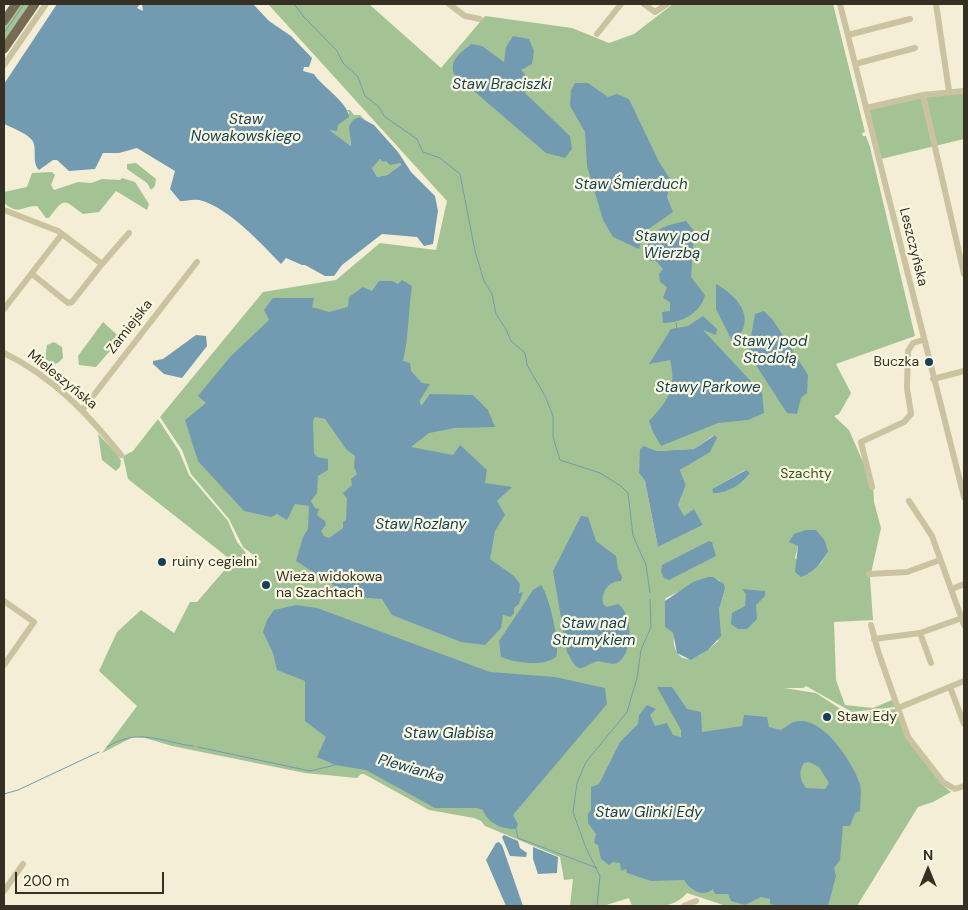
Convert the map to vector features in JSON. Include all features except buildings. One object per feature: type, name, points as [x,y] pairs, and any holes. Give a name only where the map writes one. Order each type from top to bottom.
[{"type":"main road","points":[[4,21],[16,4]]},
{"type":"main road","points":[[4,49],[35,4]]},
{"type":"street","points":[[4,65],[46,4]]},
{"type":"street","points":[[449,4],[465,16],[480,19]]},
{"type":"street","points":[[597,34],[621,4]]},
{"type":"street","points":[[644,4],[656,12],[667,4]]},
{"type":"street","name":"Leszczyńska","points":[[840,4],[964,497]]},
{"type":"street","points":[[936,4],[949,91]]},
{"type":"street","points":[[848,35],[910,18]]},
{"type":"street","points":[[855,64],[915,48]]},
{"type":"street","points":[[866,108],[924,95],[964,90]]},
{"type":"street","points":[[924,95],[964,274]]},
{"type":"street","points":[[4,210],[62,234],[102,264]]},
{"type":"street","points":[[32,274],[68,303],[72,302],[129,233]]},
{"type":"street","points":[[4,309],[62,234]]},
{"type":"street","name":"Zamiejska","points":[[83,409],[197,262]]},
{"type":"street","points":[[872,487],[861,442],[904,422],[911,414],[907,388],[908,351],[913,343],[923,340]]},
{"type":"street","name":"Mieleszyńska","points":[[4,353],[31,369],[83,409],[121,455]]},
{"type":"street","points":[[934,380],[964,370]]},
{"type":"street","points":[[874,639],[920,633],[963,621],[932,536],[909,501]]},
{"type":"street","points":[[869,574],[908,572],[940,560]]},
{"type":"street","points":[[952,589],[964,584]]},
{"type":"street","points":[[4,601],[34,622],[4,666]]},
{"type":"street","points":[[871,625],[874,639],[910,739],[943,782],[955,789],[964,786]]},
{"type":"street","points":[[920,633],[931,663]]},
{"type":"street","points":[[898,708],[964,682]]},
{"type":"street","points":[[950,687],[964,724]]},
{"type":"street","points":[[4,891],[23,864]]},
{"type":"street","points":[[684,906],[696,901]]},
{"type":"green space","points":[[20,4],[31,4],[4,43],[4,27]]},
{"type":"green space","name":"Szachty","points":[[268,4],[369,4],[441,68],[485,16],[572,28],[609,43],[634,34],[673,4],[833,4],[865,132],[862,133],[863,136],[866,136],[870,147],[915,336],[836,364],[851,393],[839,414],[834,416],[849,430],[873,485],[874,502],[881,528],[870,578],[873,620],[834,622],[836,680],[845,705],[873,708],[892,700],[895,707],[852,712],[806,686],[803,688],[784,688],[816,693],[846,714],[896,709],[902,726],[944,786],[951,792],[933,802],[918,807],[857,906],[726,906],[687,893],[675,902],[662,906],[632,906],[629,898],[603,906],[570,906],[573,879],[564,880],[560,857],[485,826],[481,821],[474,818],[429,810],[364,774],[357,778],[305,773],[133,737],[102,753],[137,706],[99,671],[117,632],[141,610],[174,633],[190,602],[197,602],[228,566],[233,568],[247,556],[260,564],[261,561],[243,547],[229,519],[191,474],[182,450],[160,417],[263,292],[336,280],[380,243],[436,250],[447,201]],"holes":[[[714,435],[694,461],[680,470],[686,485],[678,505],[684,517],[694,510],[703,525],[658,547],[645,481],[639,473],[640,462],[656,451],[694,449]],[[745,470],[750,473],[734,487],[713,492],[712,489]],[[798,546],[828,552],[821,563],[808,574],[795,558]],[[708,577],[719,580],[725,589],[719,610],[718,641],[694,658],[683,658],[674,645],[673,633],[665,627],[666,598]]]},
{"type":"green space","points":[[964,93],[964,139],[881,159],[869,109],[927,97]]},
{"type":"green space","points":[[347,110],[350,110],[354,115],[360,115],[366,121],[359,117],[350,136],[351,146],[328,130],[338,125],[349,113]]},
{"type":"green space","points":[[381,159],[400,163],[401,165],[387,175],[377,177],[372,168],[376,161]]},
{"type":"green space","points":[[136,163],[156,179],[155,186],[151,190],[147,183],[127,169],[127,164]]},
{"type":"green space","points":[[52,172],[55,175],[51,185],[54,190],[78,182],[91,183],[102,179],[120,180],[122,178],[135,182],[149,204],[147,210],[116,191],[99,212],[83,214],[72,205],[64,202],[58,206],[49,218],[46,218],[37,206],[17,210],[4,203],[4,192],[27,187],[32,173]]},
{"type":"green space","points":[[103,322],[125,342],[118,351],[109,352],[96,367],[79,365],[78,356]]},
{"type":"green space","points":[[54,342],[62,347],[63,358],[54,364],[45,359],[47,345]]},
{"type":"green space","points":[[158,419],[179,451],[189,475],[228,521],[237,542],[246,553],[238,562],[230,562],[226,556],[128,479],[123,456],[133,451]]},
{"type":"green space","points":[[98,434],[121,461],[120,467],[116,471],[102,460]]},
{"type":"water","name":"Staw Nowakowskiego","points":[[57,4],[140,4],[137,8],[143,11],[142,4],[253,4],[269,21],[291,36],[312,58],[309,67],[304,67],[303,71],[314,74],[340,100],[348,111],[349,117],[338,125],[337,131],[329,130],[351,146],[349,126],[353,120],[359,117],[374,125],[398,152],[411,172],[435,196],[438,211],[433,244],[424,246],[417,237],[382,234],[342,265],[334,276],[325,276],[305,265],[286,258],[281,264],[245,228],[213,205],[200,200],[180,201],[170,189],[175,171],[137,148],[119,153],[103,153],[95,169],[69,171],[57,160],[53,160],[39,170],[35,163],[34,143],[32,140],[23,133],[4,124],[4,84]],"holes":[[[380,159],[383,162],[386,161],[390,165],[400,163],[401,165],[387,175],[377,177],[372,168]]]},
{"type":"water","name":"Staw Braciszki","points":[[513,36],[529,39],[534,51],[532,64],[521,70],[525,74],[525,93],[570,136],[572,149],[565,158],[546,153],[454,74],[453,64],[455,60],[471,44],[482,46],[504,62],[506,47]]},
{"type":"water","name":"Staw Śmierduch","points":[[575,83],[588,83],[608,97],[617,94],[629,99],[659,162],[671,180],[667,197],[673,212],[643,233],[639,249],[613,237],[603,220],[587,166],[585,132],[570,106],[571,90]]},
{"type":"water","name":"Stawy pod Wierzbą","points":[[686,221],[694,231],[691,277],[705,295],[699,307],[689,316],[670,323],[663,323],[662,312],[670,311],[670,302],[663,298],[667,287],[660,282],[659,274],[663,269],[656,261],[651,261],[644,253],[655,233],[664,227]]},
{"type":"water","name":"Staw Rozlany","points":[[402,280],[412,286],[403,361],[410,363],[411,371],[422,383],[430,384],[420,400],[420,404],[422,405],[430,394],[473,395],[488,410],[495,427],[455,428],[429,433],[411,447],[453,455],[460,445],[487,470],[485,483],[512,487],[497,501],[505,515],[495,531],[490,559],[514,576],[520,584],[519,593],[523,592],[519,604],[514,608],[514,613],[511,617],[503,615],[501,628],[485,645],[461,642],[392,615],[382,599],[344,596],[332,584],[296,561],[303,537],[308,529],[309,506],[295,504],[287,520],[277,514],[271,517],[244,511],[198,461],[185,420],[206,403],[198,396],[230,357],[269,320],[264,310],[273,298],[314,298],[312,307],[329,312],[348,307],[349,297],[363,287],[372,291],[379,281],[392,281],[398,284]],"holes":[[[315,417],[325,419],[346,449],[355,456],[354,467],[357,474],[351,479],[352,485],[343,493],[347,499],[346,520],[343,522],[343,528],[329,538],[324,536],[321,531],[326,525],[325,521],[317,515],[319,509],[315,508],[311,501],[317,493],[318,476],[328,470],[328,459],[317,457],[314,453],[313,421]]]},
{"type":"water","name":"Stawy pod Stodołą","points":[[716,284],[731,294],[742,307],[745,322],[737,339],[731,339],[716,309]]},
{"type":"water","name":"Stawy pod Stodołą","points":[[764,311],[773,320],[808,375],[807,393],[801,398],[797,414],[787,413],[748,353],[755,314]]},
{"type":"water","name":"Stawy Parkowe","points":[[703,316],[717,329],[716,335],[703,330],[762,393],[764,413],[748,420],[718,423],[661,446],[649,421],[669,394],[672,370],[670,360],[649,364],[671,329],[688,326]]},
{"type":"water","points":[[196,335],[206,336],[207,346],[182,378],[164,374],[153,364],[153,361],[163,359]]},
{"type":"water","name":"Stawy Parkowe","points":[[715,435],[717,438],[710,452],[680,470],[686,485],[678,505],[684,516],[694,509],[703,525],[658,547],[645,481],[639,473],[640,449],[644,446],[656,451],[694,449]]},
{"type":"water","points":[[746,470],[750,473],[739,484],[729,490],[713,493],[712,489]]},
{"type":"water","name":"Staw nad Strumykiem","points":[[581,516],[588,517],[596,541],[616,556],[618,569],[622,576],[621,581],[613,583],[607,588],[603,595],[603,604],[607,607],[618,604],[623,609],[627,616],[630,634],[629,643],[623,658],[617,663],[610,664],[598,661],[580,668],[575,665],[567,652],[553,571]]},
{"type":"water","points":[[806,530],[816,530],[825,541],[828,552],[816,567],[801,577],[795,572],[798,546],[789,542],[794,534]]},
{"type":"water","points":[[709,541],[712,542],[716,556],[669,580],[664,578],[661,571],[662,565]]},
{"type":"water","points":[[713,577],[724,584],[725,589],[719,610],[721,636],[708,650],[691,660],[677,653],[673,633],[665,627],[665,601],[693,582]]},
{"type":"water","points":[[541,585],[553,621],[557,643],[556,657],[544,662],[529,663],[501,657],[499,641],[533,590]]},
{"type":"water","points":[[742,589],[765,591],[765,596],[756,605],[757,619],[747,629],[738,629],[731,624],[732,613],[745,606],[746,594]]},
{"type":"water","name":"Staw Glabisa","points":[[296,605],[317,608],[490,672],[555,677],[605,688],[607,704],[513,815],[518,824],[516,829],[496,825],[488,819],[483,810],[477,808],[435,808],[366,770],[335,765],[317,757],[326,737],[305,721],[305,681],[277,670],[273,653],[263,632],[267,620],[274,610]]},
{"type":"water","name":"Staw Glinki Edy","points":[[657,687],[672,687],[687,709],[701,712],[702,732],[742,726],[744,715],[767,717],[769,727],[781,730],[794,722],[805,721],[825,732],[835,742],[851,764],[860,784],[861,798],[860,811],[855,813],[850,826],[843,826],[840,860],[834,868],[836,876],[828,906],[778,906],[770,904],[770,899],[761,897],[745,905],[731,901],[728,894],[715,894],[713,889],[705,893],[697,892],[684,880],[651,881],[627,873],[626,869],[621,871],[620,863],[613,862],[609,865],[601,859],[598,845],[594,843],[596,834],[588,823],[588,814],[591,810],[591,787],[599,784],[620,742],[638,724],[639,715],[647,705],[656,709],[650,715],[655,726],[667,723],[673,735],[681,737],[681,730]],"holes":[[[809,762],[819,767],[829,783],[825,789],[806,788],[800,776],[804,763]]]},
{"type":"water","points":[[504,835],[518,841],[520,848],[527,853],[526,857],[510,856],[502,837]]},
{"type":"water","points":[[499,842],[502,845],[523,906],[506,906],[486,860],[496,843]]},
{"type":"water","points":[[533,847],[558,857],[557,873],[538,874],[533,859]]},
{"type":"waterway","points":[[4,33],[24,4]]},
{"type":"waterway","points":[[294,4],[337,51],[343,63],[358,77],[365,96],[378,106],[385,117],[417,139],[423,152],[440,158],[460,174],[475,251],[484,281],[492,294],[496,314],[511,341],[525,353],[527,365],[545,396],[553,416],[553,437],[560,460],[600,473],[621,486],[628,493],[633,536],[646,565],[650,593]]},
{"type":"waterway","points":[[676,323],[677,328]]},
{"type":"waterway","points":[[597,906],[600,876],[586,848],[573,812],[577,783],[586,762],[627,712],[637,678],[641,650],[651,627],[650,599]]},
{"type":"waterway","name":"Plewianka","points":[[107,747],[119,741],[140,737],[193,746]]},
{"type":"waterway","name":"Plewianka","points":[[198,747],[310,771],[335,765]]},
{"type":"waterway","name":"Plewianka","points":[[4,794],[18,790],[99,752]]},
{"type":"waterway","name":"Plewianka","points":[[516,829],[518,838],[597,868]]},
{"type":"place","name":"Buczka","points":[[929,362]]},
{"type":"place","name":"ruiny cegielni","points":[[162,562]]},
{"type":"place","name":"Wieża widokowa na Szachtach","points":[[266,585]]},
{"type":"place","name":"Staw Edy","points":[[827,717]]}]
